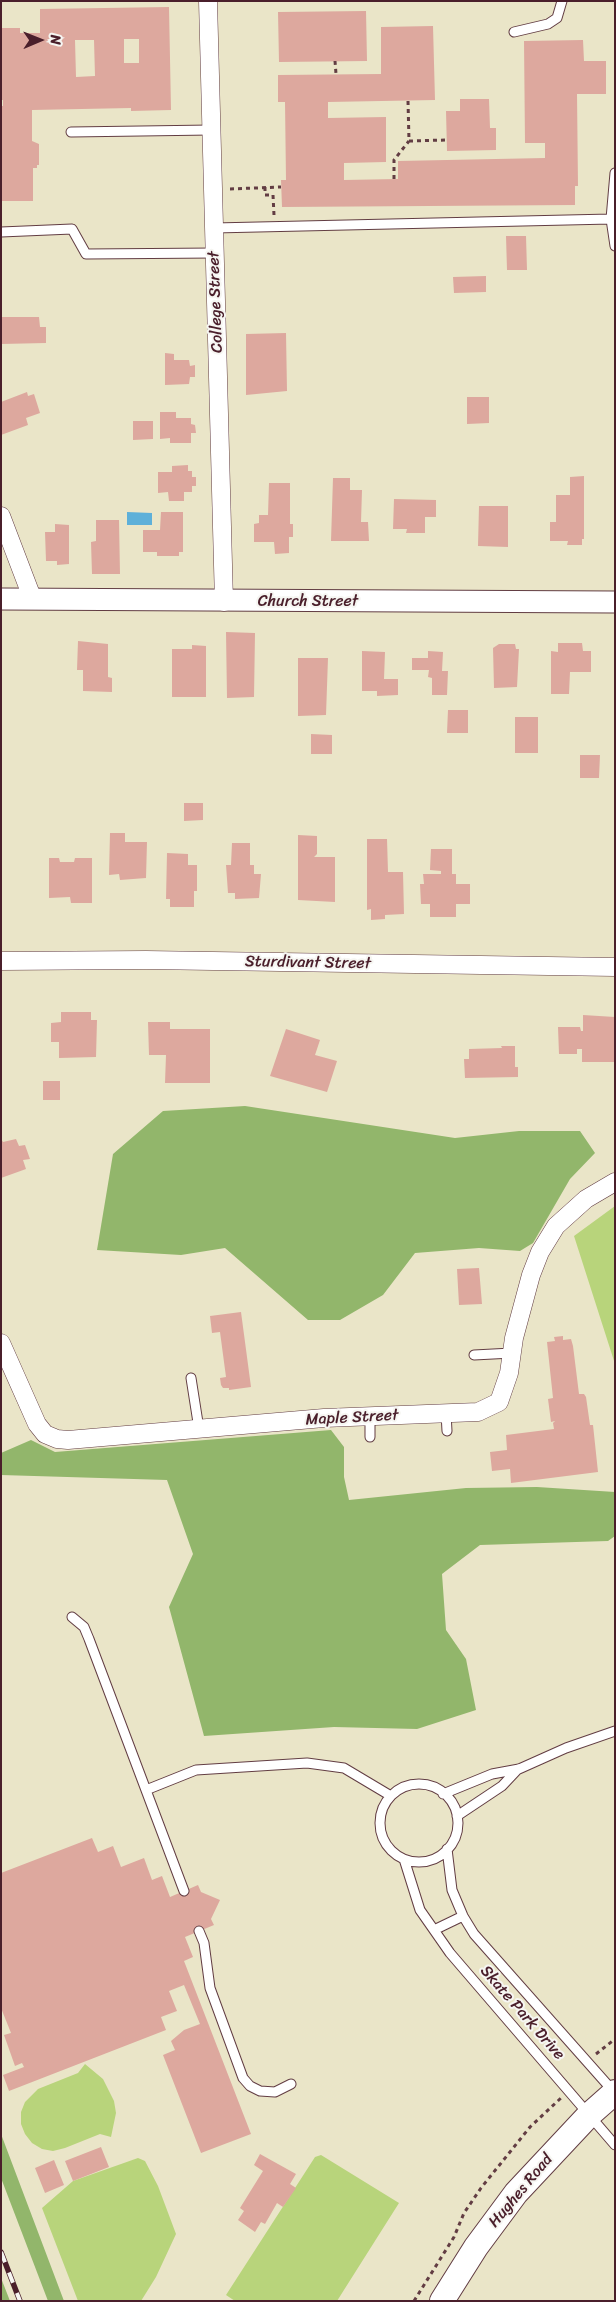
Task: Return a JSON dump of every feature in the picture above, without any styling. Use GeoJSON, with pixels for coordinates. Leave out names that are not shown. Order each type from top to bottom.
{"type":"FeatureCollection","features":[{"type":"Feature","properties":{"kind":"main road","name":"Hughes Road"},"geometry":{"type":"LineString","coordinates":[[442,2301],[476,2247],[516,2193],[589,2115],[615,2092]]}},
{"type":"Feature","properties":{"kind":"street","name":"College Street"},"geometry":{"type":"LineString","coordinates":[[208,1],[224,602]]}},
{"type":"Feature","properties":{"kind":"street"},"geometry":{"type":"LineString","coordinates":[[1,516],[33,600]]}},
{"type":"Feature","properties":{"kind":"street","name":"Church Street"},"geometry":{"type":"LineString","coordinates":[[1,599],[224,602],[615,602]]}},
{"type":"Feature","properties":{"kind":"street","name":"Sturdivant Street"},"geometry":{"type":"LineString","coordinates":[[1,961],[146,960],[615,967]]}},
{"type":"Feature","properties":{"kind":"street","name":"Maple Street"},"geometry":{"type":"LineString","coordinates":[[1,1343],[28,1407],[45,1434],[57,1439],[68,1440],[199,1428],[370,1416],[478,1412],[498,1402],[509,1372],[531,1275],[550,1234],[556,1226],[586,1199],[615,1182]]}},
{"type":"Feature","properties":{"kind":"lane"},"geometry":{"type":"LineString","coordinates":[[514,32],[548,24],[557,18],[562,1]]}},
{"type":"Feature","properties":{"kind":"lane"},"geometry":{"type":"LineString","coordinates":[[71,132],[211,130]]}},
{"type":"Feature","properties":{"kind":"lane"},"geometry":{"type":"LineString","coordinates":[[615,173],[611,219],[615,246]]}},
{"type":"Feature","properties":{"kind":"lane"},"geometry":{"type":"LineString","coordinates":[[214,228],[611,219]]}},
{"type":"Feature","properties":{"kind":"lane"},"geometry":{"type":"LineString","coordinates":[[1,232],[72,229],[86,254],[215,253]]}},
{"type":"Feature","properties":{"kind":"lane"},"geometry":{"type":"LineString","coordinates":[[474,1355],[512,1353]]}},
{"type":"Feature","properties":{"kind":"lane"},"geometry":{"type":"LineString","coordinates":[[191,1378],[199,1428]]}},
{"type":"Feature","properties":{"kind":"lane"},"geometry":{"type":"LineString","coordinates":[[446,1413],[447,1431]]}},
{"type":"Feature","properties":{"kind":"lane"},"geometry":{"type":"LineString","coordinates":[[370,1416],[370,1437]]}},
{"type":"Feature","properties":{"kind":"lane"},"geometry":{"type":"LineString","coordinates":[[72,1618],[84,1627],[89,1639],[184,1891]]}},
{"type":"Feature","properties":{"kind":"lane"},"geometry":{"type":"LineString","coordinates":[[443,1794],[492,1774],[519,1769],[566,1748],[615,1731]]}},
{"type":"Feature","properties":{"kind":"lane"},"geometry":{"type":"LineString","coordinates":[[146,1790],[196,1770],[307,1763],[344,1768],[391,1796]]}},
{"type":"Feature","properties":{"kind":"lane"},"geometry":{"type":"LineString","coordinates":[[457,1816],[502,1786],[519,1769]]}},
{"type":"Feature","properties":{"kind":"lane"},"geometry":{"type":"LineString","coordinates":[[411,1785],[426,1785],[443,1794],[451,1802],[457,1816],[457,1831],[447,1849],[440,1856],[426,1862],[411,1862],[397,1856],[386,1845],[380,1831],[380,1816],[391,1796],[411,1785]]}},
{"type":"Feature","properties":{"kind":"lane","name":"Skate Park Drive"},"geometry":{"type":"LineString","coordinates":[[447,1849],[452,1890],[463,1916],[474,1934],[615,2092]]}},
{"type":"Feature","properties":{"kind":"lane","name":"Skate Park Drive"},"geometry":{"type":"LineString","coordinates":[[404,1859],[420,1910],[450,1953],[615,2145]]}},
{"type":"Feature","properties":{"kind":"lane"},"geometry":{"type":"LineString","coordinates":[[434,1930],[463,1916]]}},
{"type":"Feature","properties":{"kind":"lane"},"geometry":{"type":"LineString","coordinates":[[199,1931],[204,1943],[210,1988],[243,2078],[250,2086],[260,2092],[275,2092],[290,2084]]}},
{"type":"Feature","properties":{"kind":"path"},"geometry":{"type":"LineString","coordinates":[[335,61],[336,74]]}},
{"type":"Feature","properties":{"kind":"path"},"geometry":{"type":"LineString","coordinates":[[394,179],[394,160],[409,141],[408,101]]}},
{"type":"Feature","properties":{"kind":"path"},"geometry":{"type":"LineString","coordinates":[[409,141],[447,140]]}},
{"type":"Feature","properties":{"kind":"path"},"geometry":{"type":"LineString","coordinates":[[225,189],[281,187]]}},
{"type":"Feature","properties":{"kind":"path"},"geometry":{"type":"LineString","coordinates":[[594,2056],[615,2039]]}},
{"type":"Feature","properties":{"kind":"path"},"geometry":{"type":"LineString","coordinates":[[414,2301],[454,2237],[464,2213],[481,2188],[530,2127],[554,2104]]}},
{"type":"Feature","properties":{"kind":"green space"},"geometry":{"type":"Polygon","coordinates":[[[245,1106],[455,1138],[519,1131],[580,1131],[595,1153],[570,1179],[533,1243],[520,1251],[479,1248],[415,1253],[383,1295],[340,1320],[308,1320],[225,1248],[181,1255],[97,1250],[113,1154],[163,1111],[245,1106]]]}},
{"type":"Feature","properties":{"kind":"green space"},"geometry":{"type":"Polygon","coordinates":[[[615,1206],[615,1364],[574,1236],[615,1206]]]}},
{"type":"Feature","properties":{"kind":"green space"},"geometry":{"type":"Polygon","coordinates":[[[331,1430],[344,1447],[344,1477],[349,1500],[466,1488],[537,1487],[615,1492],[615,1536],[608,1541],[480,1545],[442,1574],[446,1630],[466,1659],[476,1710],[417,1729],[334,1727],[204,1736],[169,1607],[193,1554],[167,1480],[1,1475],[1,1453],[31,1440],[55,1452],[331,1430]]]}},
{"type":"Feature","properties":{"kind":"green space"},"geometry":{"type":"Polygon","coordinates":[[[85,2064],[103,2079],[114,2101],[116,2113],[111,2137],[100,2134],[65,2148],[53,2151],[42,2149],[32,2143],[25,2134],[21,2124],[21,2112],[25,2102],[38,2089],[78,2073],[85,2064]]]}},
{"type":"Feature","properties":{"kind":"green space"},"geometry":{"type":"Polygon","coordinates":[[[1,2134],[64,2301],[48,2301],[1,2178],[1,2134]]]}},
{"type":"Feature","properties":{"kind":"green space"},"geometry":{"type":"Polygon","coordinates":[[[321,2155],[399,2203],[337,2301],[235,2301],[226,2295],[315,2157],[321,2155]]]}},
{"type":"Feature","properties":{"kind":"green space"},"geometry":{"type":"Polygon","coordinates":[[[138,2158],[145,2161],[158,2186],[176,2234],[156,2277],[141,2301],[78,2301],[42,2208],[73,2181],[138,2158]]]}},
{"type":"Feature","properties":{"kind":"green space"},"geometry":{"type":"Polygon","coordinates":[[[1,2278],[10,2301],[1,2301],[1,2278]]]}},
{"type":"Feature","properties":{"kind":"water"},"geometry":{"type":"Polygon","coordinates":[[[127,512],[152,513],[152,525],[127,525],[127,512]]]}},
{"type":"Feature","properties":{"kind":"building"},"geometry":{"type":"Polygon","coordinates":[[[169,7],[171,110],[131,111],[131,108],[32,110],[32,141],[39,144],[39,165],[37,165],[37,168],[33,168],[33,201],[1,201],[1,106],[3,106],[3,100],[1,100],[1,28],[20,28],[20,33],[40,33],[40,9],[169,7]],[[124,39],[124,63],[139,63],[139,39],[124,39]],[[75,40],[76,77],[95,76],[94,40],[75,40]]]}},
{"type":"Feature","properties":{"kind":"building"},"geometry":{"type":"Polygon","coordinates":[[[366,11],[367,61],[279,62],[278,12],[366,11]]]}},
{"type":"Feature","properties":{"kind":"building"},"geometry":{"type":"Polygon","coordinates":[[[433,26],[435,100],[328,102],[328,118],[386,117],[386,162],[344,163],[344,180],[398,179],[398,161],[545,158],[545,143],[525,143],[524,41],[583,40],[584,61],[606,61],[606,94],[577,94],[578,186],[575,186],[575,205],[282,207],[281,180],[286,180],[285,102],[278,102],[278,75],[381,74],[381,27],[433,26]]]}},
{"type":"Feature","properties":{"kind":"building"},"geometry":{"type":"Polygon","coordinates":[[[460,99],[489,99],[490,128],[496,128],[496,150],[447,151],[446,111],[460,111],[460,99]]]}},
{"type":"Feature","properties":{"kind":"building"},"geometry":{"type":"Polygon","coordinates":[[[506,236],[526,236],[527,270],[507,270],[506,236]]]}},
{"type":"Feature","properties":{"kind":"building"},"geometry":{"type":"Polygon","coordinates":[[[486,276],[486,292],[454,293],[453,277],[486,276]]]}},
{"type":"Feature","properties":{"kind":"building"},"geometry":{"type":"Polygon","coordinates":[[[1,317],[39,317],[40,327],[46,327],[46,343],[1,344],[1,317]]]}},
{"type":"Feature","properties":{"kind":"building"},"geometry":{"type":"Polygon","coordinates":[[[286,333],[287,391],[246,395],[246,334],[286,333]]]}},
{"type":"Feature","properties":{"kind":"building"},"geometry":{"type":"Polygon","coordinates":[[[165,353],[174,354],[174,360],[189,360],[190,366],[195,365],[195,377],[190,377],[189,384],[165,385],[165,353]]]}},
{"type":"Feature","properties":{"kind":"building"},"geometry":{"type":"Polygon","coordinates":[[[27,392],[28,396],[34,394],[40,413],[26,418],[28,425],[1,435],[1,402],[27,392]]]}},
{"type":"Feature","properties":{"kind":"building"},"geometry":{"type":"Polygon","coordinates":[[[467,397],[489,397],[489,423],[467,424],[467,397]]]}},
{"type":"Feature","properties":{"kind":"building"},"geometry":{"type":"Polygon","coordinates":[[[160,412],[176,412],[176,418],[191,418],[191,424],[195,425],[196,433],[191,433],[191,443],[170,443],[170,438],[160,439],[160,412]]]}},
{"type":"Feature","properties":{"kind":"building"},"geometry":{"type":"Polygon","coordinates":[[[133,421],[153,421],[153,439],[133,440],[133,421]]]}},
{"type":"Feature","properties":{"kind":"building"},"geometry":{"type":"Polygon","coordinates":[[[188,465],[188,471],[192,471],[192,477],[196,477],[196,486],[192,486],[192,492],[184,492],[184,501],[169,501],[168,492],[158,493],[158,472],[172,472],[172,466],[188,465]]]}},
{"type":"Feature","properties":{"kind":"building"},"geometry":{"type":"Polygon","coordinates":[[[584,476],[584,539],[582,539],[582,545],[567,545],[568,541],[550,541],[550,522],[556,522],[556,495],[570,495],[570,477],[584,476]]]}},
{"type":"Feature","properties":{"kind":"building"},"geometry":{"type":"Polygon","coordinates":[[[333,478],[350,478],[350,490],[362,490],[361,522],[368,522],[369,541],[331,541],[333,478]]]}},
{"type":"Feature","properties":{"kind":"building"},"geometry":{"type":"Polygon","coordinates":[[[269,483],[290,483],[290,524],[293,524],[293,537],[289,537],[289,553],[275,554],[274,542],[254,542],[254,524],[259,523],[259,515],[268,515],[269,483]]]}},
{"type":"Feature","properties":{"kind":"building"},"geometry":{"type":"Polygon","coordinates":[[[394,499],[436,500],[436,517],[425,517],[425,533],[406,533],[407,529],[393,529],[394,499]]]}},
{"type":"Feature","properties":{"kind":"building"},"geometry":{"type":"Polygon","coordinates":[[[479,506],[508,506],[508,547],[478,546],[479,506]]]}},
{"type":"Feature","properties":{"kind":"building"},"geometry":{"type":"Polygon","coordinates":[[[161,512],[183,512],[183,552],[179,552],[179,556],[157,556],[157,552],[143,552],[143,530],[160,530],[161,512]]]}},
{"type":"Feature","properties":{"kind":"building"},"geometry":{"type":"Polygon","coordinates":[[[96,520],[119,520],[120,574],[92,574],[91,542],[96,541],[96,520]]]}},
{"type":"Feature","properties":{"kind":"building"},"geometry":{"type":"Polygon","coordinates":[[[55,524],[69,525],[69,564],[57,565],[57,561],[46,561],[45,532],[55,532],[55,524]]]}},
{"type":"Feature","properties":{"kind":"building"},"geometry":{"type":"Polygon","coordinates":[[[226,632],[255,633],[254,697],[227,698],[226,632]]]}},
{"type":"Feature","properties":{"kind":"building"},"geometry":{"type":"Polygon","coordinates":[[[78,641],[108,644],[108,677],[112,678],[112,692],[83,691],[83,670],[77,670],[78,641]]]}},
{"type":"Feature","properties":{"kind":"building"},"geometry":{"type":"Polygon","coordinates":[[[558,643],[582,643],[583,651],[591,651],[591,672],[570,672],[569,694],[551,694],[551,651],[558,652],[558,643]]]}},
{"type":"Feature","properties":{"kind":"building"},"geometry":{"type":"Polygon","coordinates":[[[499,644],[515,644],[516,649],[519,649],[517,687],[494,688],[493,648],[499,644]]]}},
{"type":"Feature","properties":{"kind":"building"},"geometry":{"type":"Polygon","coordinates":[[[192,645],[206,646],[206,697],[172,697],[172,649],[192,649],[192,645]]]}},
{"type":"Feature","properties":{"kind":"building"},"geometry":{"type":"Polygon","coordinates":[[[362,651],[385,652],[384,679],[398,679],[398,695],[377,696],[377,691],[362,691],[362,651]]]}},
{"type":"Feature","properties":{"kind":"building"},"geometry":{"type":"Polygon","coordinates":[[[428,651],[443,652],[442,671],[448,671],[447,695],[432,695],[432,678],[428,677],[429,670],[412,670],[412,658],[428,658],[428,651]]]}},
{"type":"Feature","properties":{"kind":"building"},"geometry":{"type":"Polygon","coordinates":[[[298,658],[328,658],[326,715],[298,716],[298,658]]]}},
{"type":"Feature","properties":{"kind":"building"},"geometry":{"type":"Polygon","coordinates":[[[448,710],[468,710],[468,733],[447,733],[448,710]]]}},
{"type":"Feature","properties":{"kind":"building"},"geometry":{"type":"Polygon","coordinates":[[[515,717],[538,717],[538,753],[515,753],[515,717]]]}},
{"type":"Feature","properties":{"kind":"building"},"geometry":{"type":"Polygon","coordinates":[[[311,734],[332,735],[332,754],[311,754],[311,734]]]}},
{"type":"Feature","properties":{"kind":"building"},"geometry":{"type":"Polygon","coordinates":[[[580,755],[600,755],[599,778],[580,778],[580,755]]]}},
{"type":"Feature","properties":{"kind":"building"},"geometry":{"type":"Polygon","coordinates":[[[184,803],[203,803],[203,820],[184,821],[184,803]]]}},
{"type":"Feature","properties":{"kind":"building"},"geometry":{"type":"Polygon","coordinates":[[[110,833],[125,833],[125,842],[147,842],[146,878],[120,880],[119,874],[109,875],[110,833]]]}},
{"type":"Feature","properties":{"kind":"building"},"geometry":{"type":"Polygon","coordinates":[[[298,835],[317,836],[317,854],[314,857],[335,857],[335,902],[298,900],[298,835]]]}},
{"type":"Feature","properties":{"kind":"building"},"geometry":{"type":"Polygon","coordinates":[[[367,839],[387,839],[388,872],[403,872],[404,914],[385,915],[385,919],[371,920],[371,909],[367,910],[367,839]]]}},
{"type":"Feature","properties":{"kind":"building"},"geometry":{"type":"Polygon","coordinates":[[[232,843],[250,843],[250,865],[254,865],[254,874],[261,874],[259,898],[235,899],[235,893],[228,893],[226,865],[231,865],[232,843]]]}},
{"type":"Feature","properties":{"kind":"building"},"geometry":{"type":"Polygon","coordinates":[[[431,849],[452,849],[452,874],[456,874],[456,884],[470,884],[470,904],[456,904],[456,917],[430,917],[430,904],[421,904],[420,884],[424,884],[423,874],[441,874],[441,871],[430,870],[431,849]]]}},
{"type":"Feature","properties":{"kind":"building"},"geometry":{"type":"Polygon","coordinates":[[[167,853],[188,854],[188,865],[197,865],[197,891],[194,891],[194,907],[170,907],[170,899],[166,899],[167,853]]]}},
{"type":"Feature","properties":{"kind":"building"},"geometry":{"type":"Polygon","coordinates":[[[49,858],[59,858],[60,862],[74,862],[75,858],[92,858],[92,903],[71,903],[70,897],[49,898],[49,858]]]}},
{"type":"Feature","properties":{"kind":"building"},"geometry":{"type":"Polygon","coordinates":[[[61,1012],[91,1012],[91,1020],[97,1020],[96,1057],[59,1058],[59,1042],[51,1042],[51,1023],[61,1022],[61,1012]]]}},
{"type":"Feature","properties":{"kind":"building"},"geometry":{"type":"Polygon","coordinates":[[[583,1015],[615,1017],[615,1062],[582,1062],[582,1049],[577,1049],[577,1054],[559,1054],[558,1027],[580,1027],[581,1031],[583,1031],[583,1015]]]}},
{"type":"Feature","properties":{"kind":"building"},"geometry":{"type":"Polygon","coordinates":[[[148,1022],[170,1022],[170,1029],[210,1029],[210,1083],[165,1083],[166,1055],[149,1055],[148,1022]]]}},
{"type":"Feature","properties":{"kind":"building"},"geometry":{"type":"Polygon","coordinates":[[[286,1029],[320,1040],[315,1055],[337,1061],[327,1092],[270,1076],[286,1029]]]}},
{"type":"Feature","properties":{"kind":"building"},"geometry":{"type":"Polygon","coordinates":[[[501,1046],[515,1046],[515,1067],[518,1067],[518,1077],[465,1078],[464,1059],[469,1059],[469,1049],[502,1048],[501,1046]]]}},
{"type":"Feature","properties":{"kind":"building"},"geometry":{"type":"Polygon","coordinates":[[[43,1081],[60,1081],[60,1100],[43,1100],[43,1081]]]}},
{"type":"Feature","properties":{"kind":"building"},"geometry":{"type":"Polygon","coordinates":[[[1,1139],[3,1142],[16,1139],[19,1146],[25,1145],[30,1159],[23,1160],[26,1169],[1,1178],[1,1139]]]}},
{"type":"Feature","properties":{"kind":"building"},"geometry":{"type":"Polygon","coordinates":[[[479,1268],[482,1304],[459,1305],[457,1269],[479,1268]]]}},
{"type":"Feature","properties":{"kind":"building"},"geometry":{"type":"Polygon","coordinates":[[[241,1312],[251,1387],[229,1390],[229,1388],[223,1388],[221,1385],[220,1378],[226,1377],[220,1332],[212,1333],[210,1316],[241,1312]]]}},
{"type":"Feature","properties":{"kind":"building"},"geometry":{"type":"Polygon","coordinates":[[[563,1336],[563,1340],[571,1339],[573,1346],[579,1394],[584,1394],[586,1397],[590,1425],[593,1425],[598,1472],[511,1483],[510,1469],[492,1471],[490,1452],[507,1450],[506,1435],[554,1429],[553,1423],[555,1421],[551,1422],[548,1399],[553,1398],[547,1342],[555,1341],[554,1337],[563,1336]]]}},
{"type":"Feature","properties":{"kind":"building"},"geometry":{"type":"Polygon","coordinates":[[[92,1838],[98,1852],[113,1846],[121,1867],[144,1858],[152,1880],[162,1876],[170,1897],[198,1885],[201,1892],[220,1900],[211,1919],[214,1925],[185,1937],[193,1957],[184,1961],[251,2134],[201,2153],[163,2055],[175,2050],[171,2041],[184,2030],[200,2024],[184,1985],[169,1991],[177,2011],[161,2017],[166,2030],[9,2091],[3,2075],[24,2067],[22,2063],[15,2066],[4,2035],[11,2033],[1,2008],[1,1873],[92,1838]]]}},
{"type":"Feature","properties":{"kind":"building"},"geometry":{"type":"Polygon","coordinates":[[[101,2147],[109,2167],[73,2181],[65,2161],[101,2147]]]}},
{"type":"Feature","properties":{"kind":"building"},"geometry":{"type":"Polygon","coordinates":[[[260,2154],[296,2174],[290,2184],[296,2188],[283,2207],[277,2203],[265,2224],[261,2222],[255,2232],[238,2220],[244,2211],[240,2208],[263,2171],[254,2165],[260,2154]]]}},
{"type":"Feature","properties":{"kind":"building"},"geometry":{"type":"Polygon","coordinates":[[[54,2160],[64,2185],[45,2193],[35,2168],[54,2160]]]}},
{"type":"Feature","properties":{"kind":"railway"},"geometry":{"type":"LineString","coordinates":[[1,2252],[20,2301]]}}]}
